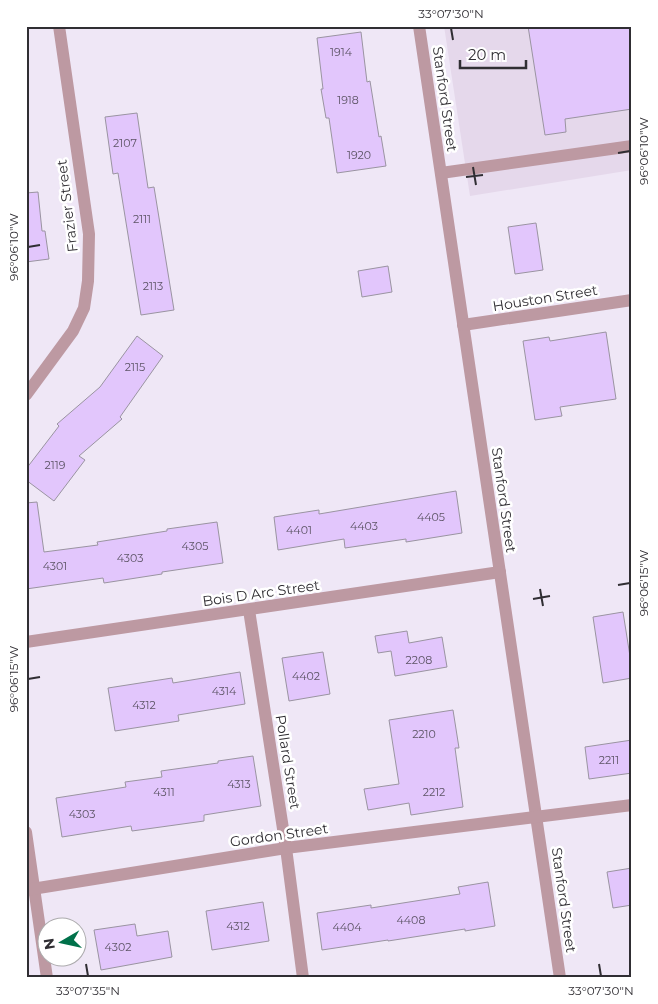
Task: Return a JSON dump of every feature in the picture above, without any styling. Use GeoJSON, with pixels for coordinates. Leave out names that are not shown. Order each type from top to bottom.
{"type":"FeatureCollection","features":[{"type":"Feature","properties":{"kind":"street","name":"Frazier Street"},"geometry":{"type":"LineString","coordinates":[[26,395],[73,331],[84,308],[88,281],[88,234],[59,26]]}},
{"type":"Feature","properties":{"kind":"street","name":"Stanford Street"},"geometry":{"type":"LineString","coordinates":[[419,26],[560,978]]}},
{"type":"Feature","properties":{"kind":"street"},"geometry":{"type":"LineString","coordinates":[[441,173],[632,146]]}},
{"type":"Feature","properties":{"kind":"street","name":"Houston Street"},"geometry":{"type":"LineString","coordinates":[[464,325],[632,300]]}},
{"type":"Feature","properties":{"kind":"street","name":"Bois D Arc Street"},"geometry":{"type":"LineString","coordinates":[[26,642],[500,572]]}},
{"type":"Feature","properties":{"kind":"street","name":"Pollard Street"},"geometry":{"type":"LineString","coordinates":[[249,610],[286,848],[303,978]]}},
{"type":"Feature","properties":{"kind":"street","name":"Gordon Street"},"geometry":{"type":"LineString","coordinates":[[30,890],[286,848],[632,805]]}},
{"type":"Feature","properties":{"kind":"street"},"geometry":{"type":"LineString","coordinates":[[26,832],[30,890],[47,978]]}},
{"type":"Feature","properties":{"kind":"shaded area"},"geometry":{"type":"Polygon","coordinates":[[[444,26],[632,26],[632,170],[470,196],[444,26]]]}},
{"type":"Feature","properties":{"kind":"building"},"geometry":{"type":"Polygon","coordinates":[[[528,26],[632,26],[632,109],[565,119],[566,132],[545,135],[528,26]]]}},
{"type":"Feature","properties":{"kind":"building"},"geometry":{"type":"Polygon","coordinates":[[[361,32],[367,82],[370,81],[379,137],[381,136],[386,166],[337,173],[329,118],[326,118],[321,89],[323,89],[317,38],[361,32]]]}},
{"type":"Feature","properties":{"kind":"building"},"geometry":{"type":"Polygon","coordinates":[[[137,113],[148,188],[154,187],[174,310],[141,315],[118,173],[113,174],[105,117],[137,113]]]}},
{"type":"Feature","properties":{"kind":"building"},"geometry":{"type":"Polygon","coordinates":[[[38,192],[42,231],[45,231],[49,259],[26,262],[26,193],[38,192]]]}},
{"type":"Feature","properties":{"kind":"building"},"geometry":{"type":"Polygon","coordinates":[[[536,223],[543,270],[515,274],[508,227],[536,223]]]}},
{"type":"Feature","properties":{"kind":"building"},"geometry":{"type":"Polygon","coordinates":[[[388,266],[392,292],[362,297],[358,271],[388,266]]]}},
{"type":"Feature","properties":{"kind":"building"},"geometry":{"type":"Polygon","coordinates":[[[606,332],[616,399],[560,407],[562,416],[535,420],[523,341],[549,337],[550,341],[606,332]]]}},
{"type":"Feature","properties":{"kind":"building"},"geometry":{"type":"Polygon","coordinates":[[[137,336],[163,356],[120,417],[122,419],[79,456],[85,460],[54,501],[26,480],[26,469],[59,426],[57,424],[100,387],[137,336]]]}},
{"type":"Feature","properties":{"kind":"building"},"geometry":{"type":"Polygon","coordinates":[[[456,491],[462,533],[406,542],[406,539],[345,548],[344,539],[278,550],[274,517],[319,510],[319,514],[456,491]]]}},
{"type":"Feature","properties":{"kind":"building"},"geometry":{"type":"Polygon","coordinates":[[[37,502],[44,552],[98,545],[97,542],[217,522],[223,563],[104,583],[103,578],[26,589],[26,503],[37,502]]]}},
{"type":"Feature","properties":{"kind":"building"},"geometry":{"type":"Polygon","coordinates":[[[623,612],[632,678],[603,683],[593,617],[623,612]]]}},
{"type":"Feature","properties":{"kind":"building"},"geometry":{"type":"Polygon","coordinates":[[[407,631],[409,643],[442,637],[447,667],[395,676],[391,651],[378,653],[375,636],[407,631]]]}},
{"type":"Feature","properties":{"kind":"building"},"geometry":{"type":"Polygon","coordinates":[[[323,652],[330,694],[289,701],[282,658],[323,652]]]}},
{"type":"Feature","properties":{"kind":"building"},"geometry":{"type":"Polygon","coordinates":[[[240,672],[245,704],[178,715],[179,721],[115,731],[108,688],[172,678],[173,683],[240,672]]]}},
{"type":"Feature","properties":{"kind":"building"},"geometry":{"type":"Polygon","coordinates":[[[453,710],[459,748],[455,748],[463,807],[411,815],[409,803],[368,810],[364,789],[399,784],[389,720],[453,710]]]}},
{"type":"Feature","properties":{"kind":"building"},"geometry":{"type":"Polygon","coordinates":[[[632,740],[632,773],[589,779],[585,747],[632,740]]]}},
{"type":"Feature","properties":{"kind":"building"},"geometry":{"type":"Polygon","coordinates":[[[253,756],[261,806],[204,815],[204,821],[132,831],[131,826],[62,837],[56,798],[126,787],[125,782],[162,777],[161,771],[253,756]]]}},
{"type":"Feature","properties":{"kind":"building"},"geometry":{"type":"Polygon","coordinates":[[[632,868],[632,905],[613,908],[607,872],[632,868]]]}},
{"type":"Feature","properties":{"kind":"building"},"geometry":{"type":"Polygon","coordinates":[[[488,882],[495,926],[322,950],[317,913],[371,905],[371,908],[460,894],[458,887],[488,882]]]}},
{"type":"Feature","properties":{"kind":"building"},"geometry":{"type":"Polygon","coordinates":[[[263,902],[269,941],[212,950],[206,911],[263,902]]]}},
{"type":"Feature","properties":{"kind":"building"},"geometry":{"type":"Polygon","coordinates":[[[135,924],[137,936],[168,931],[172,957],[101,970],[94,930],[135,924]]]}}]}
